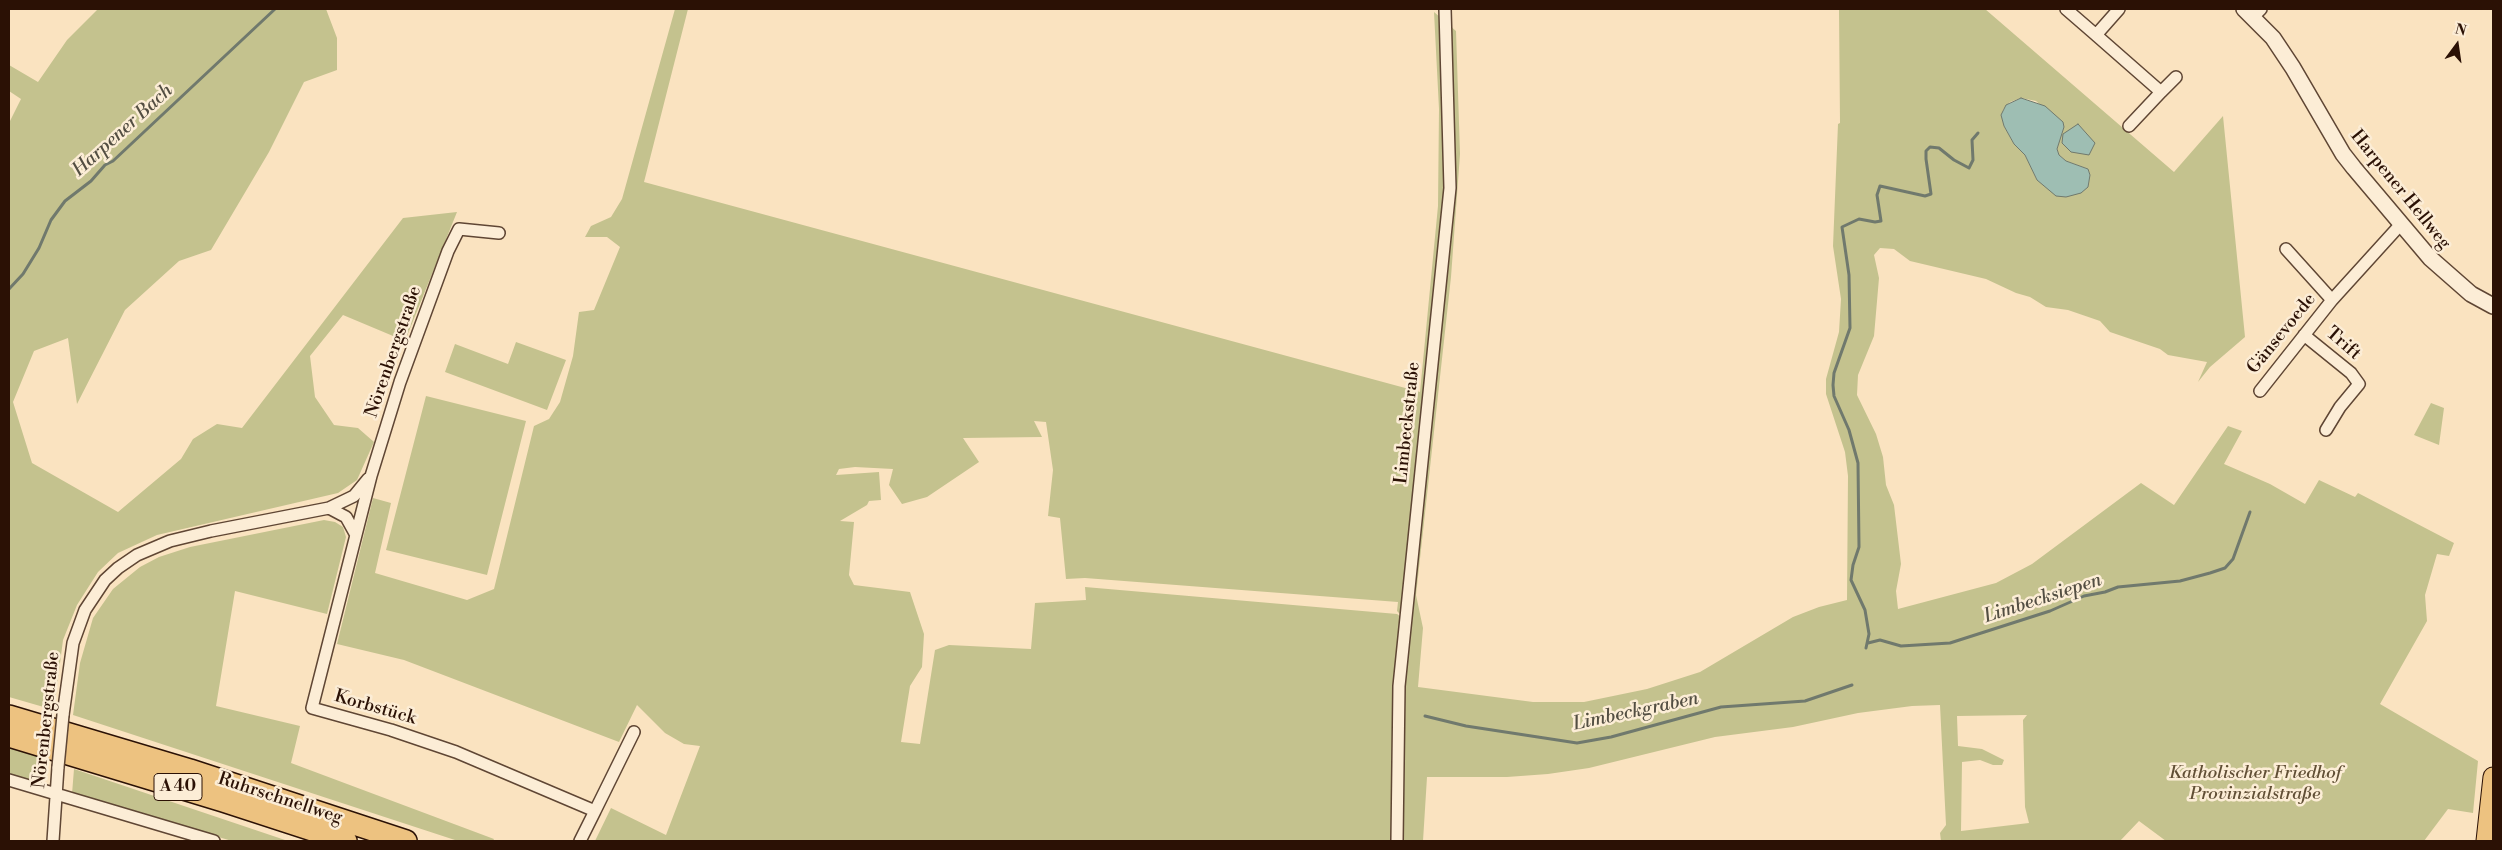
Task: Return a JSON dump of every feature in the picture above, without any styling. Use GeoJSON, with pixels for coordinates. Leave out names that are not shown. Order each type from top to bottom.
{"type":"FeatureCollection","features":[{"type":"Feature","properties":{"kind":"highway","name":"Ruhrschnellweg"},"geometry":{"type":"LineString","coordinates":[[9,716],[190,770],[406,841]]}},
{"type":"Feature","properties":{"kind":"highway","name":"Ruhrschnellweg"},"geometry":{"type":"LineString","coordinates":[[9,736],[214,798],[346,841]]}},
{"type":"Feature","properties":{"kind":"main road"},"geometry":{"type":"LineString","coordinates":[[2486,841],[2493,777]]}},
{"type":"Feature","properties":{"kind":"street","name":"Limbeckstraße"},"geometry":{"type":"LineString","coordinates":[[1397,841],[1399,686],[1449,206],[1450,151],[1445,9]]}},
{"type":"Feature","properties":{"kind":"street"},"geometry":{"type":"LineString","coordinates":[[2066,9],[2161,92]]}},
{"type":"Feature","properties":{"kind":"street"},"geometry":{"type":"LineString","coordinates":[[2096,35],[2119,9]]}},
{"type":"Feature","properties":{"kind":"street","name":"Harpener Hellweg"},"geometry":{"type":"LineString","coordinates":[[2253,11],[2293,68],[2343,154],[2430,258],[2472,294],[2493,306]]}},
{"type":"Feature","properties":{"kind":"street"},"geometry":{"type":"LineString","coordinates":[[2129,126],[2176,77]]}},
{"type":"Feature","properties":{"kind":"street","name":"Gänsevoede"},"geometry":{"type":"LineString","coordinates":[[2260,391],[2332,300],[2401,224]]}},
{"type":"Feature","properties":{"kind":"street","name":"Nörenbergstraße"},"geometry":{"type":"LineString","coordinates":[[53,841],[63,715],[73,643],[85,610],[105,580],[137,555],[170,542],[211,531],[329,508],[354,496],[371,476],[400,382],[448,251],[459,228],[499,233]]}},
{"type":"Feature","properties":{"kind":"street","name":"Gänsevoede"},"geometry":{"type":"LineString","coordinates":[[2286,250],[2332,300]]}},
{"type":"Feature","properties":{"kind":"street","name":"Trift"},"geometry":{"type":"LineString","coordinates":[[2304,335],[2351,373],[2359,384],[2340,407],[2326,430]]}},
{"type":"Feature","properties":{"kind":"street","name":"Korbstück"},"geometry":{"type":"LineString","coordinates":[[371,476],[312,708],[391,730],[456,752],[595,811]]}},
{"type":"Feature","properties":{"kind":"street"},"geometry":{"type":"LineString","coordinates":[[329,508],[346,517],[356,535]]}},
{"type":"Feature","properties":{"kind":"street"},"geometry":{"type":"LineString","coordinates":[[580,841],[634,732]]}},
{"type":"Feature","properties":{"kind":"street"},"geometry":{"type":"LineString","coordinates":[[9,780],[214,841]]}},
{"type":"Feature","properties":{"kind":"green space"},"geometry":{"type":"Polygon","coordinates":[[[98,9],[326,9],[337,38],[337,70],[304,82],[269,152],[211,250],[179,261],[125,310],[77,404],[68,338],[34,351],[13,402],[32,463],[118,512],[181,459],[193,439],[217,424],[242,428],[403,218],[457,212],[405,341],[343,315],[310,356],[315,397],[334,425],[358,428],[374,442],[357,480],[338,493],[157,535],[118,553],[98,572],[77,605],[63,640],[54,710],[9,697],[9,123],[21,99],[9,91],[9,65],[38,82],[67,40],[98,9]]]}},
{"type":"Feature","properties":{"kind":"green space","name":"Katholischer Friedhof Provinzialstraße"},"geometry":{"type":"Polygon","coordinates":[[[675,9],[688,9],[644,182],[1420,392],[1438,206],[1439,109],[1434,12],[1456,31],[1460,154],[1451,277],[1416,595],[1423,628],[1418,687],[1533,702],[1584,702],[1647,689],[1700,672],[1793,617],[1819,607],[1847,600],[1848,476],[1845,452],[1826,394],[1826,379],[1839,332],[1841,299],[1833,246],[1838,124],[1840,123],[1839,9],[1985,9],[2174,172],[2223,116],[2245,337],[2210,367],[2198,382],[2207,362],[2168,355],[2160,349],[2110,332],[2100,321],[2068,310],[2046,307],[2030,297],[2016,293],[1986,279],[1910,261],[1894,249],[1880,248],[1874,255],[1879,278],[1874,336],[1858,375],[1857,395],[1876,434],[1883,457],[1886,485],[1894,505],[1901,564],[1896,591],[1898,609],[1996,583],[2032,564],[2141,483],[2174,505],[2228,426],[2242,431],[2224,464],[2270,484],[2305,504],[2319,480],[2355,497],[2358,493],[2454,543],[2449,556],[2437,554],[2425,595],[2427,621],[2380,704],[2478,761],[2473,813],[2448,809],[2424,841],[2166,841],[2139,821],[2120,841],[1941,841],[1940,833],[1946,825],[1940,705],[1912,706],[1858,713],[1793,727],[1715,737],[1589,768],[1548,774],[1507,777],[1427,777],[1423,841],[595,841],[611,808],[666,835],[700,746],[684,744],[665,733],[637,705],[619,742],[404,660],[337,644],[373,498],[391,503],[375,573],[467,600],[494,589],[534,426],[549,419],[560,402],[573,356],[579,312],[594,310],[620,247],[607,237],[585,237],[591,226],[611,217],[622,199],[675,9]],[[2021,98],[2010,102],[2003,110],[2004,126],[2014,144],[2025,155],[2037,180],[2088,187],[2090,175],[2088,169],[2066,161],[2059,155],[2057,149],[2063,127],[2036,101],[2021,98]],[[1034,421],[1042,437],[963,438],[979,462],[927,497],[902,504],[889,485],[893,469],[855,467],[839,469],[836,475],[879,472],[881,500],[869,501],[867,505],[840,521],[854,522],[849,575],[854,585],[910,592],[924,634],[922,667],[910,686],[901,742],[920,744],[935,650],[949,645],[1031,649],[1035,603],[1086,600],[1085,587],[1397,614],[1409,623],[1397,611],[1398,602],[1085,578],[1066,579],[1060,518],[1048,516],[1053,470],[1046,422],[1034,421]],[[2027,715],[1957,716],[1958,746],[1982,749],[2004,760],[2002,765],[1993,765],[1980,760],[1962,762],[1961,831],[2029,823],[2025,807],[2023,720],[2027,715]]]}},
{"type":"Feature","properties":{"kind":"green space"},"geometry":{"type":"Polygon","coordinates":[[[516,342],[566,360],[547,410],[445,372],[455,344],[508,364],[516,342]]]}},
{"type":"Feature","properties":{"kind":"green space"},"geometry":{"type":"Polygon","coordinates":[[[426,396],[526,421],[487,575],[386,550],[426,396]]]}},
{"type":"Feature","properties":{"kind":"green space"},"geometry":{"type":"Polygon","coordinates":[[[2431,403],[2444,408],[2439,445],[2414,435],[2431,403]]]}},
{"type":"Feature","properties":{"kind":"green space"},"geometry":{"type":"Polygon","coordinates":[[[324,520],[335,522],[343,527],[346,537],[327,614],[235,591],[216,706],[300,726],[291,763],[494,839],[493,841],[458,841],[73,715],[80,663],[93,618],[113,589],[140,567],[159,557],[190,547],[324,520]]]}},
{"type":"Feature","properties":{"kind":"green space"},"geometry":{"type":"Polygon","coordinates":[[[9,747],[49,759],[36,783],[9,776],[9,747]]]}},
{"type":"Feature","properties":{"kind":"green space"},"geometry":{"type":"Polygon","coordinates":[[[74,769],[288,841],[232,841],[72,794],[74,769]]]}},
{"type":"Feature","properties":{"kind":"water"},"geometry":{"type":"Polygon","coordinates":[[[2021,98],[2045,106],[2063,122],[2064,127],[2057,149],[2059,155],[2066,161],[2088,169],[2090,175],[2088,187],[2081,193],[2066,197],[2056,196],[2037,180],[2025,155],[2014,144],[2004,126],[2001,115],[2006,105],[2021,98]]]}},
{"type":"Feature","properties":{"kind":"water"},"geometry":{"type":"Polygon","coordinates":[[[2078,124],[2095,143],[2089,155],[2071,152],[2062,143],[2063,134],[2078,124]]]}},
{"type":"Feature","properties":{"kind":"waterway","name":"Harpener Bach"},"geometry":{"type":"LineString","coordinates":[[9,289],[23,274],[39,248],[51,220],[65,201],[91,181],[105,165],[113,161],[275,9]]}},
{"type":"Feature","properties":{"kind":"waterway","name":"Limbeckgraben"},"geometry":{"type":"LineString","coordinates":[[1866,648],[1869,634],[1865,610],[1851,580],[1853,565],[1859,547],[1858,463],[1849,430],[1834,396],[1833,385],[1834,373],[1850,328],[1849,275],[1842,227],[1859,219],[1875,222],[1881,221],[1877,195],[1880,186],[1925,196],[1931,194],[1926,159],[1926,151],[1930,147],[1939,148],[1954,160],[1969,168],[1973,160],[1972,140],[1978,133]]}},
{"type":"Feature","properties":{"kind":"waterway","name":"Limbecksiepen"},"geometry":{"type":"LineString","coordinates":[[1868,643],[1880,640],[1901,646],[1950,643],[2050,611],[2084,596],[2105,592],[2118,587],[2180,581],[2225,568],[2233,559],[2250,512]]}},
{"type":"Feature","properties":{"kind":"waterway","name":"Limbeckgraben"},"geometry":{"type":"LineString","coordinates":[[1425,716],[1466,726],[1577,743],[1611,737],[1721,707],[1805,701],[1852,685]]}}]}
